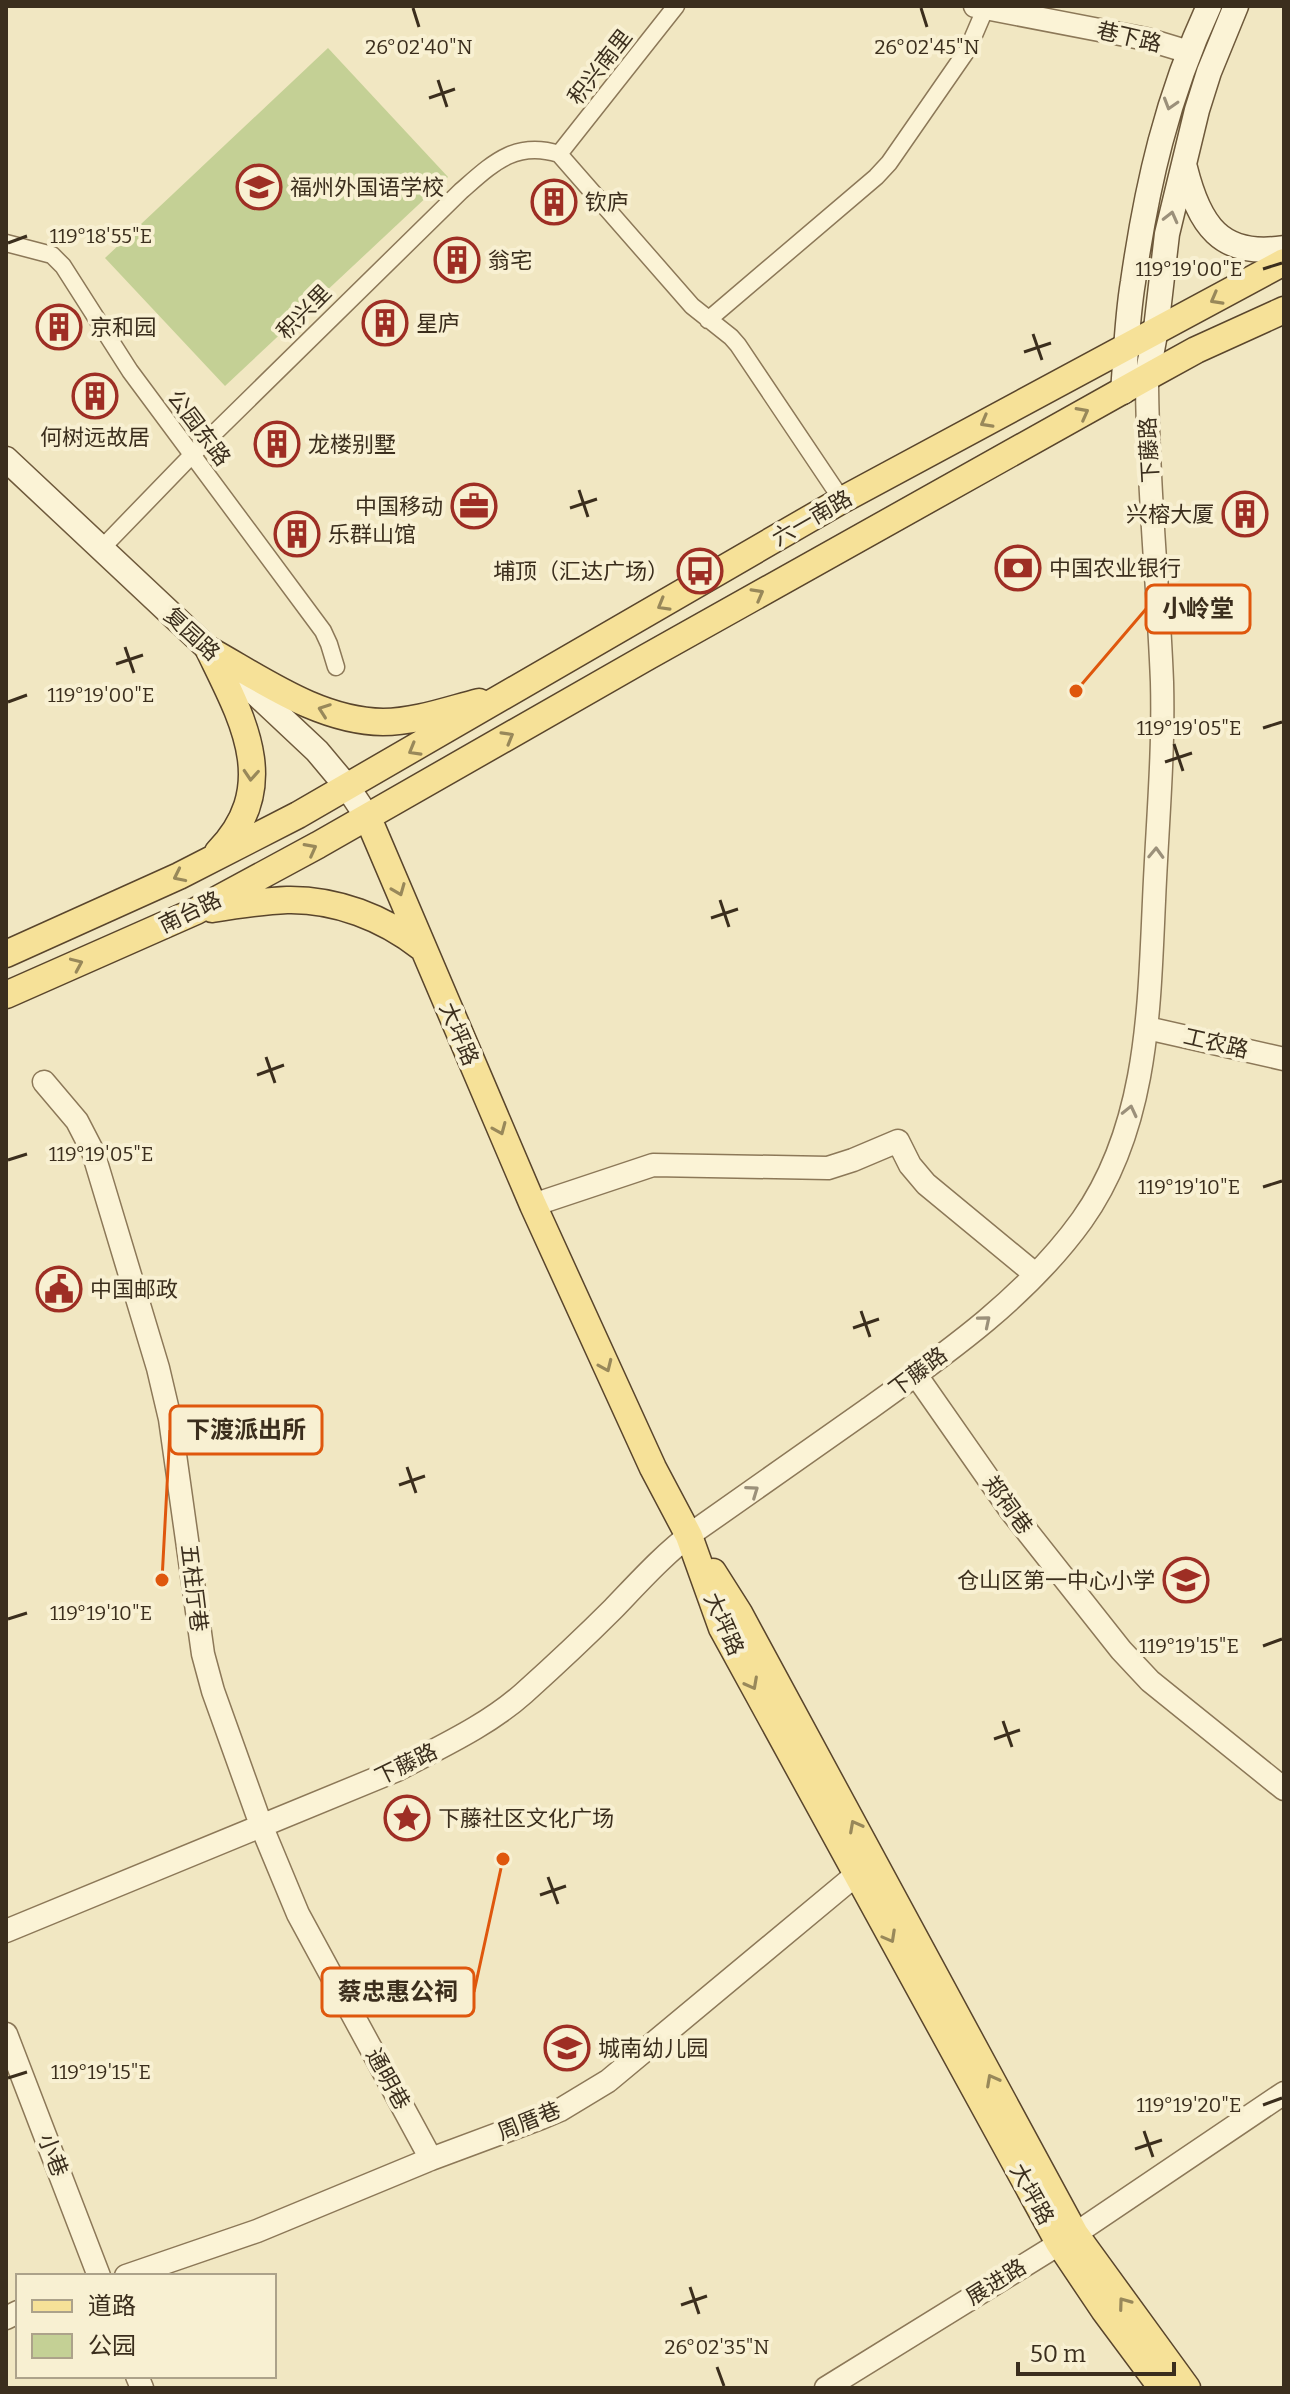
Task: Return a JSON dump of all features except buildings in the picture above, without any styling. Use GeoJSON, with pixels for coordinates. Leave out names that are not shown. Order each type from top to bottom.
{"type":"FeatureCollection","features":[{"type":"Feature","properties":{"kind":"main road"},"geometry":{"type":"LineString","coordinates":[[1123,392],[1132,284],[1158,146],[1171,98],[1209,6]]}},
{"type":"Feature","properties":{"kind":"main road"},"geometry":{"type":"LineString","coordinates":[[1147,377],[1167,234],[1197,110],[1236,6]]}},
{"type":"Feature","properties":{"kind":"main road"},"geometry":{"type":"LineString","coordinates":[[1184,165],[1199,212],[1217,234],[1229,243],[1255,250],[1284,248]]}},
{"type":"Feature","properties":{"kind":"main road","name":"六一南路"},"geometry":{"type":"LineString","coordinates":[[348,788],[842,500],[1284,262]]}},
{"type":"Feature","properties":{"kind":"main road","name":"六一南路"},"geometry":{"type":"LineString","coordinates":[[368,818],[647,657],[1147,377],[1196,350],[1284,310]]}},
{"type":"Feature","properties":{"kind":"main road","name":"复园路"},"geometry":{"type":"LineString","coordinates":[[6,459],[317,751],[368,818]]}},
{"type":"Feature","properties":{"kind":"main road"},"geometry":{"type":"LineString","coordinates":[[209,650],[298,700],[334,714],[363,720],[386,722],[416,718],[509,694]]}},
{"type":"Feature","properties":{"kind":"main road"},"geometry":{"type":"LineString","coordinates":[[209,650],[243,719],[251,755],[252,778],[246,806],[233,836],[209,861]]}},
{"type":"Feature","properties":{"kind":"main road","name":"南台路"},"geometry":{"type":"LineString","coordinates":[[6,954],[179,876],[348,788]]}},
{"type":"Feature","properties":{"kind":"main road","name":"南台路"},"geometry":{"type":"LineString","coordinates":[[6,995],[196,911],[368,818]]}},
{"type":"Feature","properties":{"kind":"main road","name":"大坪路"},"geometry":{"type":"LineString","coordinates":[[368,818],[533,1205],[653,1468],[689,1536],[739,1613],[864,1868],[1067,2238],[1096,2299],[1162,2388]]}},
{"type":"Feature","properties":{"kind":"main road"},"geometry":{"type":"LineString","coordinates":[[196,911],[286,900],[332,906],[386,923],[421,947]]}},
{"type":"Feature","properties":{"kind":"main road"},"geometry":{"type":"LineString","coordinates":[[1067,2238],[1187,2388]]}},
{"type":"Feature","properties":{"kind":"street","name":"积兴南里"},"geometry":{"type":"LineString","coordinates":[[559,154],[676,6]]}},
{"type":"Feature","properties":{"kind":"street"},"geometry":{"type":"LineString","coordinates":[[708,320],[889,163],[968,49],[980,7]]}},
{"type":"Feature","properties":{"kind":"street","name":"巷下路"},"geometry":{"type":"LineString","coordinates":[[980,7],[1146,39],[1189,52]]}},
{"type":"Feature","properties":{"kind":"street","name":"积兴里"},"geometry":{"type":"LineString","coordinates":[[102,548],[390,258],[461,191],[495,163],[524,150],[559,154]]}},
{"type":"Feature","properties":{"kind":"street"},"geometry":{"type":"LineString","coordinates":[[559,154],[692,306],[738,345],[842,500]]}},
{"type":"Feature","properties":{"kind":"street","name":"公园东路"},"geometry":{"type":"LineString","coordinates":[[6,243],[52,255],[63,266],[130,371],[323,631],[336,667]]}},
{"type":"Feature","properties":{"kind":"street","name":"下藤路"},"geometry":{"type":"LineString","coordinates":[[6,1931],[397,1770],[498,1712],[521,1696],[570,1651],[651,1569],[689,1536],[916,1375],[988,1319],[1035,1274],[1080,1223],[1123,1141],[1147,1028],[1162,704],[1147,377]]}},
{"type":"Feature","properties":{"kind":"street","name":"工农路"},"geometry":{"type":"LineString","coordinates":[[1147,1028],[1284,1059]]}},
{"type":"Feature","properties":{"kind":"street","name":"五柱厅巷"},"geometry":{"type":"LineString","coordinates":[[44,1082],[77,1121],[93,1152],[158,1368],[174,1441],[203,1654],[213,1691],[261,1825]]}},
{"type":"Feature","properties":{"kind":"street"},"geometry":{"type":"LineString","coordinates":[[533,1205],[653,1165],[828,1168],[898,1141],[910,1165],[926,1184],[1035,1274]]}},
{"type":"Feature","properties":{"kind":"street","name":"郑祠巷"},"geometry":{"type":"LineString","coordinates":[[916,1375],[1011,1511],[1121,1650],[1150,1681],[1284,1789]]}},
{"type":"Feature","properties":{"kind":"street","name":"通明巷"},"geometry":{"type":"LineString","coordinates":[[261,1825],[310,1937],[431,2159]]}},
{"type":"Feature","properties":{"kind":"street","name":"周厝巷"},"geometry":{"type":"LineString","coordinates":[[132,2274],[257,2231],[431,2159],[541,2118],[600,2086],[864,1868]]}},
{"type":"Feature","properties":{"kind":"street","name":"小巷"},"geometry":{"type":"LineString","coordinates":[[6,2034],[96,2274]]}},
{"type":"Feature","properties":{"kind":"street","name":"展进路"},"geometry":{"type":"LineString","coordinates":[[826,2388],[1067,2238],[1284,2093]]}},
{"type":"Feature","properties":{"kind":"green space"},"geometry":{"type":"Polygon","coordinates":[[[328,48],[448,177],[225,386],[105,258],[328,48]]]}},
{"type":"Feature","properties":{"kind":"place","name":"福州外国语学校"},"geometry":{"type":"Point","coordinates":[259,187]}},
{"type":"Feature","properties":{"kind":"place","name":"钦庐"},"geometry":{"type":"Point","coordinates":[554,202]}},
{"type":"Feature","properties":{"kind":"place","name":"翁宅"},"geometry":{"type":"Point","coordinates":[457,260]}},
{"type":"Feature","properties":{"kind":"place","name":"星庐"},"geometry":{"type":"Point","coordinates":[385,323]}},
{"type":"Feature","properties":{"kind":"place","name":"京和园"},"geometry":{"type":"Point","coordinates":[59,327]}},
{"type":"Feature","properties":{"kind":"place","name":"何树远故居"},"geometry":{"type":"Point","coordinates":[95,396]}},
{"type":"Feature","properties":{"kind":"place","name":"龙楼别墅"},"geometry":{"type":"Point","coordinates":[277,444]}},
{"type":"Feature","properties":{"kind":"place","name":"中国移动"},"geometry":{"type":"Point","coordinates":[474,506]}},
{"type":"Feature","properties":{"kind":"place","name":"兴榕大厦"},"geometry":{"type":"Point","coordinates":[1245,514]}},
{"type":"Feature","properties":{"kind":"place","name":"乐群山馆"},"geometry":{"type":"Point","coordinates":[297,534]}},
{"type":"Feature","properties":{"kind":"place","name":"中国农业银行"},"geometry":{"type":"Point","coordinates":[1018,568]}},
{"type":"Feature","properties":{"kind":"place","name":"埔顶（汇达广场）"},"geometry":{"type":"Point","coordinates":[700,571]}},
{"type":"Feature","properties":{"kind":"place","name":"小岭堂"},"geometry":{"type":"Point","coordinates":[1076,691]}},
{"type":"Feature","properties":{"kind":"place","name":"中国邮政"},"geometry":{"type":"Point","coordinates":[59,1289]}},
{"type":"Feature","properties":{"kind":"place","name":"下渡派出所"},"geometry":{"type":"Point","coordinates":[162,1580]}},
{"type":"Feature","properties":{"kind":"place","name":"仓山区第一中心小学"},"geometry":{"type":"Point","coordinates":[1186,1580]}},
{"type":"Feature","properties":{"kind":"place","name":"下藤社区文化广场"},"geometry":{"type":"Point","coordinates":[407,1818]}},
{"type":"Feature","properties":{"kind":"place","name":"蔡忠惠公祠"},"geometry":{"type":"Point","coordinates":[503,1859]}},
{"type":"Feature","properties":{"kind":"place","name":"城南幼儿园"},"geometry":{"type":"Point","coordinates":[567,2048]}}]}
